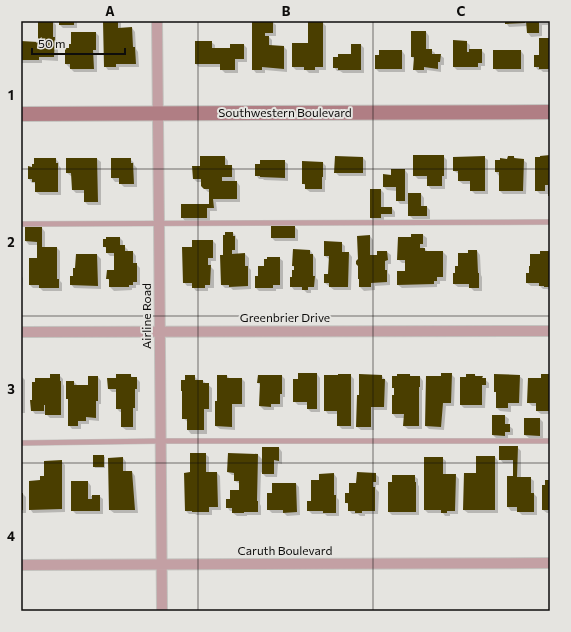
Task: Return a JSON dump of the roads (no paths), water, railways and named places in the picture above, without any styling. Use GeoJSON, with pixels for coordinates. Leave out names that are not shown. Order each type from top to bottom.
{"type":"FeatureCollection","features":[{"type":"Feature","properties":{"kind":"street","name":"Airline Road"},"geometry":{"type":"LineString","coordinates":[[157,21],[160,224],[162,611]]}},
{"type":"Feature","properties":{"kind":"street","name":"Southwestern Boulevard"},"geometry":{"type":"LineString","coordinates":[[21,114],[550,112]]}},
{"type":"Feature","properties":{"kind":"street","name":"Greenbrier Drive"},"geometry":{"type":"LineString","coordinates":[[21,332],[550,331]]}},
{"type":"Feature","properties":{"kind":"street","name":"Caruth Boulevard"},"geometry":{"type":"LineString","coordinates":[[21,565],[550,563]]}},
{"type":"Feature","properties":{"kind":"lane"},"geometry":{"type":"LineString","coordinates":[[21,224],[550,222]]}},
{"type":"Feature","properties":{"kind":"lane"},"geometry":{"type":"LineString","coordinates":[[21,443],[161,441],[550,441]]}}]}
